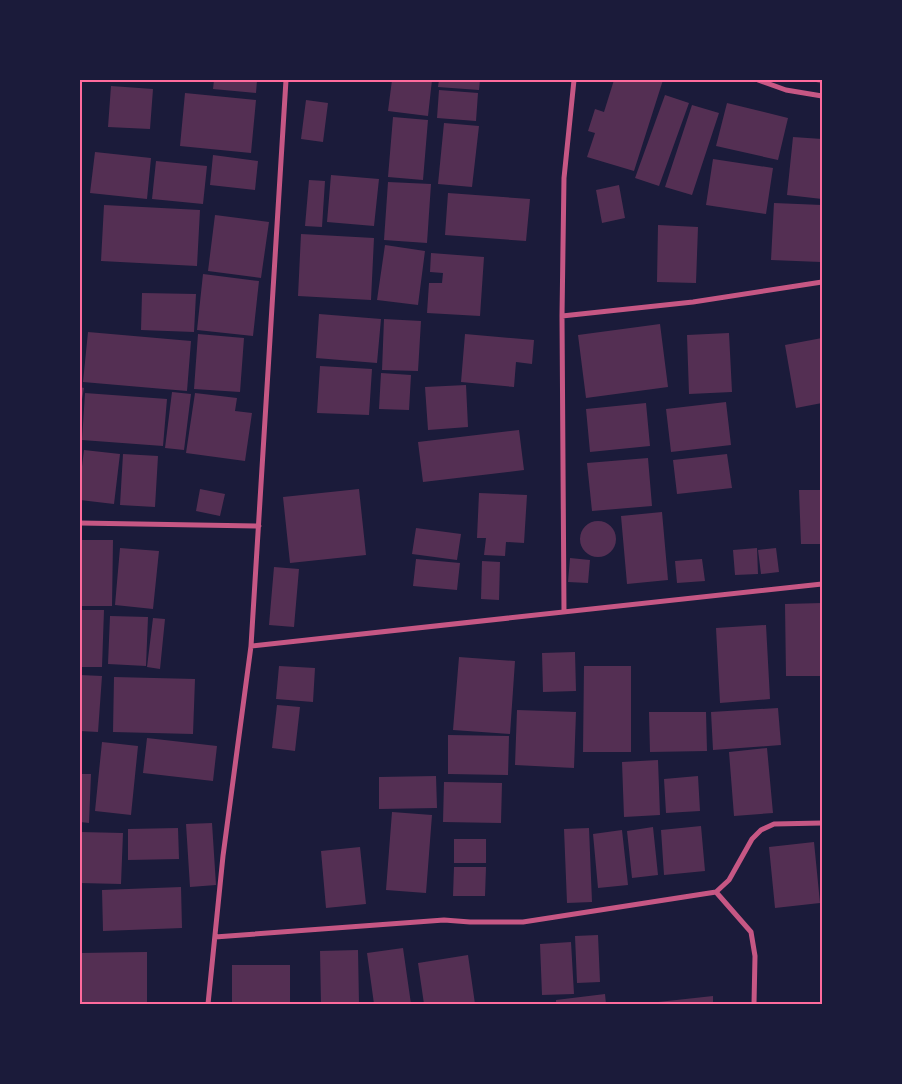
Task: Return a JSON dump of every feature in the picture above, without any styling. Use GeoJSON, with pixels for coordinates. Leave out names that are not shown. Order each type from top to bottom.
{"type":"FeatureCollection","features":[{"type":"Feature","properties":{"kind":"street"},"geometry":{"type":"LineString","coordinates":[[208,1004],[223,856],[251,646],[286,80]]}},
{"type":"Feature","properties":{"kind":"street"},"geometry":{"type":"LineString","coordinates":[[564,612],[562,316],[564,178],[574,80]]}},
{"type":"Feature","properties":{"kind":"street"},"geometry":{"type":"LineString","coordinates":[[758,80],[786,90],[822,96]]}},
{"type":"Feature","properties":{"kind":"street"},"geometry":{"type":"LineString","coordinates":[[562,316],[693,302],[822,282]]}},
{"type":"Feature","properties":{"kind":"street"},"geometry":{"type":"LineString","coordinates":[[80,523],[258,526]]}},
{"type":"Feature","properties":{"kind":"street"},"geometry":{"type":"LineString","coordinates":[[251,646],[822,584]]}},
{"type":"Feature","properties":{"kind":"street"},"geometry":{"type":"LineString","coordinates":[[215,937],[444,920],[522,922],[716,892],[729,880],[752,839],[761,830],[774,824],[822,823]]}},
{"type":"Feature","properties":{"kind":"street"},"geometry":{"type":"LineString","coordinates":[[716,892],[751,932],[755,956],[754,1004]]}},
{"type":"Feature","properties":{"kind":"building"},"geometry":{"type":"Polygon","coordinates":[[[214,80],[257,80],[256,93],[213,89],[214,80]]]}},
{"type":"Feature","properties":{"kind":"building"},"geometry":{"type":"Polygon","coordinates":[[[392,80],[432,80],[428,116],[388,111],[392,80]]]}},
{"type":"Feature","properties":{"kind":"building"},"geometry":{"type":"Polygon","coordinates":[[[439,80],[480,80],[479,90],[438,87],[439,80]]]}},
{"type":"Feature","properties":{"kind":"building"},"geometry":{"type":"Polygon","coordinates":[[[614,80],[663,80],[634,171],[587,157],[595,133],[588,131],[595,109],[604,112],[614,80]]]}},
{"type":"Feature","properties":{"kind":"building"},"geometry":{"type":"Polygon","coordinates":[[[810,80],[822,80],[822,84],[810,80]]]}},
{"type":"Feature","properties":{"kind":"building"},"geometry":{"type":"Polygon","coordinates":[[[111,86],[153,89],[150,129],[108,127],[111,86]]]}},
{"type":"Feature","properties":{"kind":"building"},"geometry":{"type":"Polygon","coordinates":[[[439,90],[478,93],[476,121],[437,118],[439,90]]]}},
{"type":"Feature","properties":{"kind":"building"},"geometry":{"type":"Polygon","coordinates":[[[185,93],[256,100],[251,153],[180,146],[185,93]]]}},
{"type":"Feature","properties":{"kind":"building"},"geometry":{"type":"Polygon","coordinates":[[[665,95],[689,103],[659,186],[635,178],[665,95]]]}},
{"type":"Feature","properties":{"kind":"building"},"geometry":{"type":"Polygon","coordinates":[[[306,100],[328,103],[323,142],[301,139],[306,100]]]}},
{"type":"Feature","properties":{"kind":"building"},"geometry":{"type":"Polygon","coordinates":[[[727,103],[788,118],[778,160],[716,146],[727,103]]]}},
{"type":"Feature","properties":{"kind":"building"},"geometry":{"type":"Polygon","coordinates":[[[692,105],[719,113],[692,195],[665,187],[692,105]]]}},
{"type":"Feature","properties":{"kind":"building"},"geometry":{"type":"Polygon","coordinates":[[[393,117],[428,120],[423,180],[388,177],[393,117]]]}},
{"type":"Feature","properties":{"kind":"building"},"geometry":{"type":"Polygon","coordinates":[[[444,123],[479,126],[472,187],[438,184],[444,123]]]}},
{"type":"Feature","properties":{"kind":"building"},"geometry":{"type":"Polygon","coordinates":[[[793,137],[822,139],[822,199],[787,195],[793,137]]]}},
{"type":"Feature","properties":{"kind":"building"},"geometry":{"type":"Polygon","coordinates":[[[95,152],[151,158],[147,199],[90,193],[95,152]]]}},
{"type":"Feature","properties":{"kind":"building"},"geometry":{"type":"Polygon","coordinates":[[[213,155],[258,161],[255,190],[210,185],[213,155]]]}},
{"type":"Feature","properties":{"kind":"building"},"geometry":{"type":"Polygon","coordinates":[[[713,159],[773,168],[766,214],[706,205],[713,159]]]}},
{"type":"Feature","properties":{"kind":"building"},"geometry":{"type":"Polygon","coordinates":[[[156,161],[207,166],[203,204],[152,199],[156,161]]]}},
{"type":"Feature","properties":{"kind":"building"},"geometry":{"type":"Polygon","coordinates":[[[331,175],[379,179],[374,226],[327,222],[331,175]]]}},
{"type":"Feature","properties":{"kind":"building"},"geometry":{"type":"Polygon","coordinates":[[[309,180],[325,181],[322,227],[305,226],[309,180]]]}},
{"type":"Feature","properties":{"kind":"building"},"geometry":{"type":"Polygon","coordinates":[[[388,182],[431,184],[427,243],[384,240],[388,182]]]}},
{"type":"Feature","properties":{"kind":"building"},"geometry":{"type":"Polygon","coordinates":[[[619,185],[625,218],[602,223],[596,190],[619,185]]]}},
{"type":"Feature","properties":{"kind":"building"},"geometry":{"type":"Polygon","coordinates":[[[448,193],[530,199],[526,241],[445,235],[448,193]]]}},
{"type":"Feature","properties":{"kind":"building"},"geometry":{"type":"Polygon","coordinates":[[[774,203],[822,205],[821,262],[771,260],[774,203]]]}},
{"type":"Feature","properties":{"kind":"building"},"geometry":{"type":"Polygon","coordinates":[[[104,205],[200,210],[197,266],[101,261],[104,205]]]}},
{"type":"Feature","properties":{"kind":"building"},"geometry":{"type":"Polygon","coordinates":[[[215,215],[269,222],[261,278],[208,271],[215,215]]]}},
{"type":"Feature","properties":{"kind":"building"},"geometry":{"type":"Polygon","coordinates":[[[658,225],[698,227],[696,283],[657,282],[658,225]]]}},
{"type":"Feature","properties":{"kind":"building"},"geometry":{"type":"Polygon","coordinates":[[[301,234],[374,238],[371,300],[298,296],[301,234]]]}},
{"type":"Feature","properties":{"kind":"building"},"geometry":{"type":"Polygon","coordinates":[[[385,245],[425,251],[418,305],[377,300],[385,245]]]}},
{"type":"Feature","properties":{"kind":"building"},"geometry":{"type":"Polygon","coordinates":[[[431,253],[484,257],[480,316],[427,313],[429,283],[442,283],[443,273],[430,272],[431,253]]]}},
{"type":"Feature","properties":{"kind":"building"},"geometry":{"type":"Polygon","coordinates":[[[203,274],[259,281],[253,336],[197,330],[203,274]]]}},
{"type":"Feature","properties":{"kind":"building"},"geometry":{"type":"Polygon","coordinates":[[[142,293],[196,294],[194,332],[141,330],[142,293]]]}},
{"type":"Feature","properties":{"kind":"building"},"geometry":{"type":"Polygon","coordinates":[[[319,314],[381,319],[377,363],[316,358],[319,314]]]}},
{"type":"Feature","properties":{"kind":"building"},"geometry":{"type":"Polygon","coordinates":[[[384,319],[421,321],[418,371],[382,370],[384,319]]]}},
{"type":"Feature","properties":{"kind":"building"},"geometry":{"type":"Polygon","coordinates":[[[660,324],[668,387],[586,398],[578,335],[660,324]]]}},
{"type":"Feature","properties":{"kind":"building"},"geometry":{"type":"Polygon","coordinates":[[[88,332],[191,341],[187,391],[83,382],[88,332]]]}},
{"type":"Feature","properties":{"kind":"building"},"geometry":{"type":"Polygon","coordinates":[[[729,333],[732,392],[689,394],[687,335],[729,333]]]}},
{"type":"Feature","properties":{"kind":"building"},"geometry":{"type":"Polygon","coordinates":[[[198,334],[244,338],[240,392],[194,389],[198,334]]]}},
{"type":"Feature","properties":{"kind":"building"},"geometry":{"type":"Polygon","coordinates":[[[465,334],[534,340],[532,364],[516,362],[514,387],[461,382],[465,334]]]}},
{"type":"Feature","properties":{"kind":"building"},"geometry":{"type":"Polygon","coordinates":[[[822,338],[822,403],[796,408],[785,345],[822,338]]]}},
{"type":"Feature","properties":{"kind":"building"},"geometry":{"type":"Polygon","coordinates":[[[320,366],[372,369],[369,415],[317,413],[320,366]]]}},
{"type":"Feature","properties":{"kind":"building"},"geometry":{"type":"Polygon","coordinates":[[[381,373],[411,375],[409,410],[379,409],[381,373]]]}},
{"type":"Feature","properties":{"kind":"building"},"geometry":{"type":"Polygon","coordinates":[[[466,385],[468,427],[428,430],[425,387],[466,385]]]}},
{"type":"Feature","properties":{"kind":"building"},"geometry":{"type":"Polygon","coordinates":[[[80,387],[84,388],[81,405],[80,405],[80,387]]]}},
{"type":"Feature","properties":{"kind":"building"},"geometry":{"type":"Polygon","coordinates":[[[172,392],[191,394],[184,450],[165,448],[172,392]]]}},
{"type":"Feature","properties":{"kind":"building"},"geometry":{"type":"Polygon","coordinates":[[[85,393],[167,399],[163,446],[82,440],[85,393]]]}},
{"type":"Feature","properties":{"kind":"building"},"geometry":{"type":"Polygon","coordinates":[[[195,393],[237,398],[235,411],[252,413],[245,461],[186,453],[195,393]]]}},
{"type":"Feature","properties":{"kind":"building"},"geometry":{"type":"Polygon","coordinates":[[[726,402],[731,445],[671,452],[666,409],[726,402]]]}},
{"type":"Feature","properties":{"kind":"building"},"geometry":{"type":"Polygon","coordinates":[[[646,403],[650,446],[590,452],[586,409],[646,403]]]}},
{"type":"Feature","properties":{"kind":"building"},"geometry":{"type":"Polygon","coordinates":[[[519,430],[524,470],[423,482],[418,442],[519,430]]]}},
{"type":"Feature","properties":{"kind":"building"},"geometry":{"type":"Polygon","coordinates":[[[84,450],[120,454],[114,504],[80,500],[84,450]]]}},
{"type":"Feature","properties":{"kind":"building"},"geometry":{"type":"Polygon","coordinates":[[[123,454],[158,456],[155,507],[120,505],[123,454]]]}},
{"type":"Feature","properties":{"kind":"building"},"geometry":{"type":"Polygon","coordinates":[[[727,454],[732,488],[677,494],[673,460],[727,454]]]}},
{"type":"Feature","properties":{"kind":"building"},"geometry":{"type":"Polygon","coordinates":[[[648,458],[652,506],[592,511],[587,463],[648,458]]]}},
{"type":"Feature","properties":{"kind":"building"},"geometry":{"type":"Polygon","coordinates":[[[200,489],[225,494],[220,516],[196,511],[200,489]]]}},
{"type":"Feature","properties":{"kind":"building"},"geometry":{"type":"Polygon","coordinates":[[[359,489],[366,555],[290,563],[283,497],[359,489]]]}},
{"type":"Feature","properties":{"kind":"building"},"geometry":{"type":"Polygon","coordinates":[[[799,490],[822,490],[822,544],[801,544],[799,490]]]}},
{"type":"Feature","properties":{"kind":"building"},"geometry":{"type":"Polygon","coordinates":[[[479,493],[527,495],[524,543],[506,542],[505,556],[484,555],[486,538],[477,538],[479,493]]]}},
{"type":"Feature","properties":{"kind":"building"},"geometry":{"type":"Polygon","coordinates":[[[662,512],[668,580],[627,584],[621,516],[662,512]]]}},
{"type":"Feature","properties":{"kind":"building"},"geometry":{"type":"Polygon","coordinates":[[[598,521],[611,526],[616,539],[611,552],[598,557],[585,552],[580,539],[585,526],[598,521]]]}},
{"type":"Feature","properties":{"kind":"building"},"geometry":{"type":"Polygon","coordinates":[[[416,528],[461,534],[457,560],[412,554],[416,528]]]}},
{"type":"Feature","properties":{"kind":"building"},"geometry":{"type":"Polygon","coordinates":[[[80,540],[113,540],[112,606],[80,606],[80,540]]]}},
{"type":"Feature","properties":{"kind":"building"},"geometry":{"type":"Polygon","coordinates":[[[120,548],[159,551],[153,609],[115,605],[120,548]]]}},
{"type":"Feature","properties":{"kind":"building"},"geometry":{"type":"Polygon","coordinates":[[[757,548],[758,574],[735,575],[733,550],[757,548]]]}},
{"type":"Feature","properties":{"kind":"building"},"geometry":{"type":"Polygon","coordinates":[[[776,548],[779,572],[761,574],[758,550],[776,548]]]}},
{"type":"Feature","properties":{"kind":"building"},"geometry":{"type":"Polygon","coordinates":[[[570,558],[590,560],[588,583],[568,582],[570,558]]]}},
{"type":"Feature","properties":{"kind":"building"},"geometry":{"type":"Polygon","coordinates":[[[416,559],[460,563],[457,590],[413,586],[416,559]]]}},
{"type":"Feature","properties":{"kind":"building"},"geometry":{"type":"Polygon","coordinates":[[[702,559],[705,581],[677,583],[675,561],[702,559]]]}},
{"type":"Feature","properties":{"kind":"building"},"geometry":{"type":"Polygon","coordinates":[[[482,561],[500,562],[499,600],[481,599],[482,561]]]}},
{"type":"Feature","properties":{"kind":"building"},"geometry":{"type":"Polygon","coordinates":[[[274,567],[299,569],[294,627],[269,625],[274,567]]]}},
{"type":"Feature","properties":{"kind":"building"},"geometry":{"type":"Polygon","coordinates":[[[822,603],[822,676],[786,676],[785,604],[822,603]]]}},
{"type":"Feature","properties":{"kind":"building"},"geometry":{"type":"Polygon","coordinates":[[[80,610],[104,610],[102,667],[80,667],[80,610]]]}},
{"type":"Feature","properties":{"kind":"building"},"geometry":{"type":"Polygon","coordinates":[[[110,616],[148,617],[146,666],[108,664],[110,616]]]}},
{"type":"Feature","properties":{"kind":"building"},"geometry":{"type":"Polygon","coordinates":[[[153,618],[165,619],[160,669],[147,667],[153,618]]]}},
{"type":"Feature","properties":{"kind":"building"},"geometry":{"type":"Polygon","coordinates":[[[766,625],[770,699],[720,703],[716,628],[766,625]]]}},
{"type":"Feature","properties":{"kind":"building"},"geometry":{"type":"Polygon","coordinates":[[[575,652],[576,691],[543,692],[542,653],[575,652]]]}},
{"type":"Feature","properties":{"kind":"building"},"geometry":{"type":"Polygon","coordinates":[[[459,657],[515,661],[510,734],[453,730],[459,657]]]}},
{"type":"Feature","properties":{"kind":"building"},"geometry":{"type":"Polygon","coordinates":[[[279,666],[315,668],[313,702],[276,699],[279,666]]]}},
{"type":"Feature","properties":{"kind":"building"},"geometry":{"type":"Polygon","coordinates":[[[584,666],[631,666],[631,752],[583,752],[584,666]]]}},
{"type":"Feature","properties":{"kind":"building"},"geometry":{"type":"Polygon","coordinates":[[[80,675],[102,676],[98,732],[80,731],[80,675]]]}},
{"type":"Feature","properties":{"kind":"building"},"geometry":{"type":"Polygon","coordinates":[[[114,677],[195,679],[193,734],[113,732],[114,677]]]}},
{"type":"Feature","properties":{"kind":"building"},"geometry":{"type":"Polygon","coordinates":[[[277,705],[300,707],[295,751],[272,748],[277,705]]]}},
{"type":"Feature","properties":{"kind":"building"},"geometry":{"type":"Polygon","coordinates":[[[778,708],[781,745],[713,750],[711,712],[778,708]]]}},
{"type":"Feature","properties":{"kind":"building"},"geometry":{"type":"Polygon","coordinates":[[[517,710],[576,712],[574,768],[515,765],[517,710]]]}},
{"type":"Feature","properties":{"kind":"building"},"geometry":{"type":"Polygon","coordinates":[[[649,712],[706,712],[707,751],[650,752],[649,712]]]}},
{"type":"Feature","properties":{"kind":"building"},"geometry":{"type":"Polygon","coordinates":[[[448,735],[509,736],[508,775],[448,774],[448,735]]]}},
{"type":"Feature","properties":{"kind":"building"},"geometry":{"type":"Polygon","coordinates":[[[147,738],[217,746],[213,781],[143,773],[147,738]]]}},
{"type":"Feature","properties":{"kind":"building"},"geometry":{"type":"Polygon","coordinates":[[[102,742],[138,746],[131,815],[95,811],[102,742]]]}},
{"type":"Feature","properties":{"kind":"building"},"geometry":{"type":"Polygon","coordinates":[[[767,748],[773,813],[734,816],[729,752],[767,748]]]}},
{"type":"Feature","properties":{"kind":"building"},"geometry":{"type":"Polygon","coordinates":[[[658,760],[660,815],[624,817],[622,762],[658,760]]]}},
{"type":"Feature","properties":{"kind":"building"},"geometry":{"type":"Polygon","coordinates":[[[80,774],[91,774],[89,823],[80,822],[80,774]]]}},
{"type":"Feature","properties":{"kind":"building"},"geometry":{"type":"Polygon","coordinates":[[[436,776],[437,808],[379,809],[379,777],[436,776]]]}},
{"type":"Feature","properties":{"kind":"building"},"geometry":{"type":"Polygon","coordinates":[[[698,776],[700,811],[666,813],[664,779],[698,776]]]}},
{"type":"Feature","properties":{"kind":"building"},"geometry":{"type":"Polygon","coordinates":[[[444,782],[502,783],[501,823],[443,822],[444,782]]]}},
{"type":"Feature","properties":{"kind":"building"},"geometry":{"type":"Polygon","coordinates":[[[392,812],[432,815],[426,893],[386,890],[392,812]]]}},
{"type":"Feature","properties":{"kind":"building"},"geometry":{"type":"Polygon","coordinates":[[[212,823],[216,885],[190,887],[186,824],[212,823]]]}},
{"type":"Feature","properties":{"kind":"building"},"geometry":{"type":"Polygon","coordinates":[[[701,826],[705,871],[664,875],[661,830],[701,826]]]}},
{"type":"Feature","properties":{"kind":"building"},"geometry":{"type":"Polygon","coordinates":[[[653,827],[658,875],[632,878],[627,831],[653,827]]]}},
{"type":"Feature","properties":{"kind":"building"},"geometry":{"type":"Polygon","coordinates":[[[178,828],[179,859],[128,860],[128,829],[178,828]]]}},
{"type":"Feature","properties":{"kind":"building"},"geometry":{"type":"Polygon","coordinates":[[[589,828],[592,902],[567,903],[564,829],[589,828]]]}},
{"type":"Feature","properties":{"kind":"building"},"geometry":{"type":"Polygon","coordinates":[[[622,830],[628,885],[598,888],[593,834],[622,830]]]}},
{"type":"Feature","properties":{"kind":"building"},"geometry":{"type":"Polygon","coordinates":[[[80,832],[123,833],[121,884],[80,883],[80,832]]]}},
{"type":"Feature","properties":{"kind":"building"},"geometry":{"type":"Polygon","coordinates":[[[454,839],[486,839],[486,863],[454,863],[454,839]]]}},
{"type":"Feature","properties":{"kind":"building"},"geometry":{"type":"Polygon","coordinates":[[[814,842],[820,903],[775,908],[769,847],[814,842]]]}},
{"type":"Feature","properties":{"kind":"building"},"geometry":{"type":"Polygon","coordinates":[[[360,847],[366,904],[326,908],[321,851],[360,847]]]}},
{"type":"Feature","properties":{"kind":"building"},"geometry":{"type":"Polygon","coordinates":[[[454,867],[486,867],[485,896],[453,896],[454,867]]]}},
{"type":"Feature","properties":{"kind":"building"},"geometry":{"type":"Polygon","coordinates":[[[181,887],[182,928],[103,931],[102,890],[181,887]]]}},
{"type":"Feature","properties":{"kind":"building"},"geometry":{"type":"Polygon","coordinates":[[[598,935],[600,982],[577,983],[575,936],[598,935]]]}},
{"type":"Feature","properties":{"kind":"building"},"geometry":{"type":"Polygon","coordinates":[[[571,942],[574,994],[542,995],[540,944],[571,942]]]}},
{"type":"Feature","properties":{"kind":"building"},"geometry":{"type":"Polygon","coordinates":[[[403,948],[411,1004],[374,1004],[367,953],[403,948]]]}},
{"type":"Feature","properties":{"kind":"building"},"geometry":{"type":"Polygon","coordinates":[[[358,950],[359,1004],[321,1004],[320,951],[358,950]]]}},
{"type":"Feature","properties":{"kind":"building"},"geometry":{"type":"Polygon","coordinates":[[[147,952],[147,1004],[80,1004],[80,953],[147,952]]]}},
{"type":"Feature","properties":{"kind":"building"},"geometry":{"type":"Polygon","coordinates":[[[468,955],[475,1004],[424,1004],[418,963],[468,955]]]}},
{"type":"Feature","properties":{"kind":"building"},"geometry":{"type":"Polygon","coordinates":[[[232,965],[290,965],[290,1004],[232,1004],[232,965]]]}},
{"type":"Feature","properties":{"kind":"building"},"geometry":{"type":"Polygon","coordinates":[[[605,994],[606,1004],[556,1004],[556,1000],[605,994]]]}},
{"type":"Feature","properties":{"kind":"building"},"geometry":{"type":"Polygon","coordinates":[[[713,996],[713,1004],[649,1004],[649,1003],[713,996]]]}}]}
